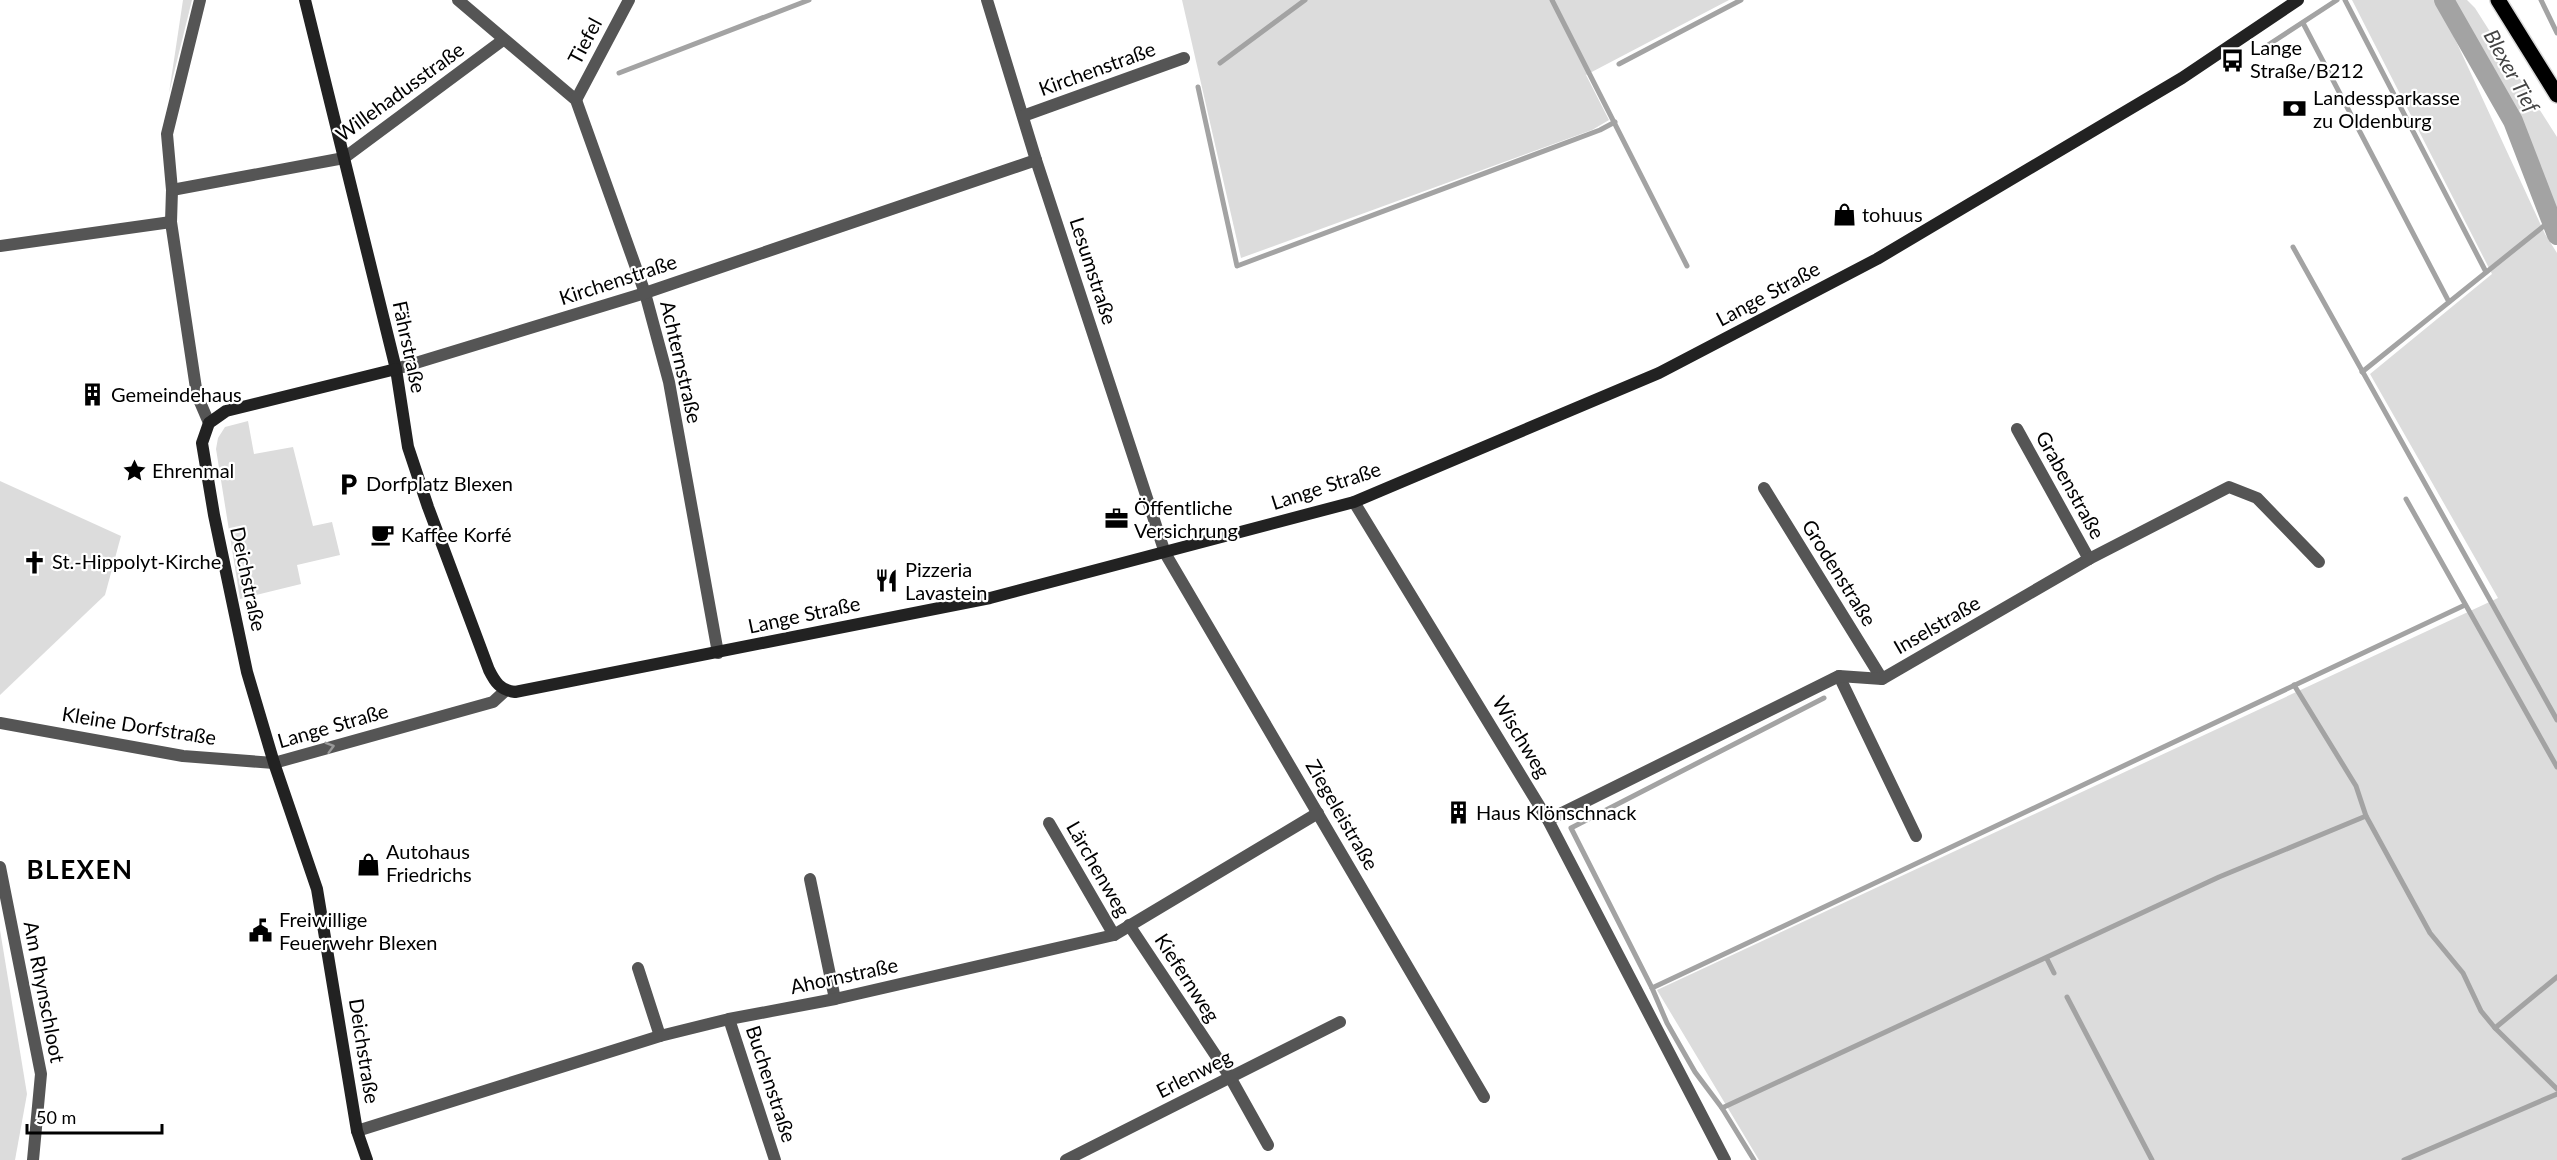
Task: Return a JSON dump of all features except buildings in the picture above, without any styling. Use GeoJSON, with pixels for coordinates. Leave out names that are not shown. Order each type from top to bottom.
{"type":"FeatureCollection","features":[{"type":"Feature","properties":{"kind":"main road"},"geometry":{"type":"LineString","coordinates":[[2498,0],[2557,95]]}},
{"type":"Feature","properties":{"kind":"street"},"geometry":{"type":"LineString","coordinates":[[200,0],[167,134],[172,190],[171,222],[197,395],[208,423]]}},
{"type":"Feature","properties":{"kind":"street","name":"Fährstraße"},"geometry":{"type":"LineString","coordinates":[[305,0],[396,369],[404,431],[423,492],[489,670],[496,683],[505,691]]}},
{"type":"Feature","properties":{"kind":"street"},"geometry":{"type":"LineString","coordinates":[[458,0],[576,100]]}},
{"type":"Feature","properties":{"kind":"street","name":"Tiefel"},"geometry":{"type":"LineString","coordinates":[[576,100],[629,0]]}},
{"type":"Feature","properties":{"kind":"street","name":"Lesumstraße"},"geometry":{"type":"LineString","coordinates":[[987,0],[1036,160],[1165,553]]}},
{"type":"Feature","properties":{"kind":"street","name":"Lange Straße"},"geometry":{"type":"LineString","coordinates":[[273,763],[493,702],[505,691],[528,691],[990,598],[1353,502],[1659,373],[1877,259],[2182,78],[2298,0]]}},
{"type":"Feature","properties":{"kind":"street","name":"Willehadusstraße"},"geometry":{"type":"LineString","coordinates":[[172,190],[344,158],[503,40]]}},
{"type":"Feature","properties":{"kind":"street","name":"Kirchenstraße"},"geometry":{"type":"LineString","coordinates":[[1023,116],[1184,58]]}},
{"type":"Feature","properties":{"kind":"street","name":"Achternstraße"},"geometry":{"type":"LineString","coordinates":[[576,100],[645,293],[669,382],[718,653]]}},
{"type":"Feature","properties":{"kind":"street","name":"Kirchenstraße"},"geometry":{"type":"LineString","coordinates":[[208,423],[226,411],[396,369],[645,293],[1036,160]]}},
{"type":"Feature","properties":{"kind":"street"},"geometry":{"type":"LineString","coordinates":[[0,246],[171,222]]}},
{"type":"Feature","properties":{"kind":"street","name":"Deichstraße"},"geometry":{"type":"LineString","coordinates":[[208,423],[202,443],[213,515],[247,672],[273,763],[318,889],[357,1131],[367,1160]]}},
{"type":"Feature","properties":{"kind":"street","name":"Grabenstraße"},"geometry":{"type":"LineString","coordinates":[[2017,429],[2089,559]]}},
{"type":"Feature","properties":{"kind":"street","name":"Inselstraße"},"geometry":{"type":"LineString","coordinates":[[1839,676],[1882,679],[2089,559],[2229,487],[2257,498],[2319,562]]}},
{"type":"Feature","properties":{"kind":"street","name":"Grodenstraße"},"geometry":{"type":"LineString","coordinates":[[1764,488],[1882,679]]}},
{"type":"Feature","properties":{"kind":"street","name":"Wischweg"},"geometry":{"type":"LineString","coordinates":[[1353,502],[1548,820],[1725,1160]]}},
{"type":"Feature","properties":{"kind":"street","name":"Ziegeleistraße"},"geometry":{"type":"LineString","coordinates":[[1165,553],[1484,1097]]}},
{"type":"Feature","properties":{"kind":"street"},"geometry":{"type":"LineString","coordinates":[[1548,820],[1839,676],[1916,836]]}},
{"type":"Feature","properties":{"kind":"street","name":"Kleine Dorfstraße"},"geometry":{"type":"LineString","coordinates":[[0,723],[183,756],[273,763]]}},
{"type":"Feature","properties":{"kind":"street","name":"Ahornstraße"},"geometry":{"type":"LineString","coordinates":[[357,1131],[660,1036],[729,1019],[835,999],[1114,935],[1318,813]]}},
{"type":"Feature","properties":{"kind":"street","name":"Lärchenweg"},"geometry":{"type":"LineString","coordinates":[[1049,823],[1114,935]]}},
{"type":"Feature","properties":{"kind":"street","name":"Am Rhynschloot"},"geometry":{"type":"LineString","coordinates":[[0,867],[41,1074],[33,1160]]}},
{"type":"Feature","properties":{"kind":"street"},"geometry":{"type":"LineString","coordinates":[[810,879],[835,999]]}},
{"type":"Feature","properties":{"kind":"street","name":"Kiefernweg"},"geometry":{"type":"LineString","coordinates":[[1129,925],[1230,1077],[1268,1145]]}},
{"type":"Feature","properties":{"kind":"street"},"geometry":{"type":"LineString","coordinates":[[638,968],[660,1036]]}},
{"type":"Feature","properties":{"kind":"street","name":"Buchenstraße"},"geometry":{"type":"LineString","coordinates":[[729,1019],[775,1160]]}},
{"type":"Feature","properties":{"kind":"street","name":"Erlenweg"},"geometry":{"type":"LineString","coordinates":[[1066,1160],[1340,1022]]}},
{"type":"Feature","properties":{"kind":"shaded area"},"geometry":{"type":"Polygon","coordinates":[[[183,0],[192,0],[169,93],[183,0]]]}},
{"type":"Feature","properties":{"kind":"shaded area"},"geometry":{"type":"Polygon","coordinates":[[[1182,0],[1729,0],[1586,75],[1609,120],[1592,130],[1241,258],[1182,0]]]}},
{"type":"Feature","properties":{"kind":"shaded area"},"geometry":{"type":"Polygon","coordinates":[[[2352,0],[2437,0],[2545,234],[2557,253],[2557,1160],[1759,1160],[1657,990],[2498,598],[2370,374],[2492,274],[2352,0]]]}},
{"type":"Feature","properties":{"kind":"shaded area"},"geometry":{"type":"Polygon","coordinates":[[[2453,0],[2467,0],[2475,8],[2557,137],[2557,220],[2518,115],[2453,0]]]}},
{"type":"Feature","properties":{"kind":"shaded area"},"geometry":{"type":"Polygon","coordinates":[[[248,421],[254,454],[293,447],[313,526],[332,522],[340,555],[297,565],[301,584],[240,599],[216,449],[218,438],[225,427],[248,421]]]}},
{"type":"Feature","properties":{"kind":"shaded area"},"geometry":{"type":"Polygon","coordinates":[[[0,481],[121,536],[105,595],[0,695],[0,481]]]}},
{"type":"Feature","properties":{"kind":"shaded area"},"geometry":{"type":"Polygon","coordinates":[[[0,930],[27,1094],[15,1160],[0,1160],[0,930]]]}},
{"type":"Feature","properties":{"kind":"waterway"},"geometry":{"type":"LineString","coordinates":[[619,73],[809,0]]}},
{"type":"Feature","properties":{"kind":"waterway"},"geometry":{"type":"LineString","coordinates":[[1220,63],[1305,0]]}},
{"type":"Feature","properties":{"kind":"waterway"},"geometry":{"type":"LineString","coordinates":[[1552,0],[1687,266]]}},
{"type":"Feature","properties":{"kind":"waterway"},"geometry":{"type":"LineString","coordinates":[[1619,64],[1741,0]]}},
{"type":"Feature","properties":{"kind":"waterway"},"geometry":{"type":"LineString","coordinates":[[2268,45],[2337,0]]}},
{"type":"Feature","properties":{"kind":"waterway"},"geometry":{"type":"LineString","coordinates":[[2345,0],[2486,272]]}},
{"type":"Feature","properties":{"kind":"waterway","name":"Blexer Tief"},"geometry":{"type":"LineString","coordinates":[[2444,0],[2513,121],[2557,235]]}},
{"type":"Feature","properties":{"kind":"waterway"},"geometry":{"type":"LineString","coordinates":[[2541,0],[2557,33]]}},
{"type":"Feature","properties":{"kind":"waterway"},"geometry":{"type":"LineString","coordinates":[[2303,23],[2449,302]]}},
{"type":"Feature","properties":{"kind":"waterway"},"geometry":{"type":"LineString","coordinates":[[1198,87],[1237,266],[1600,130],[1615,122]]}},
{"type":"Feature","properties":{"kind":"waterway"},"geometry":{"type":"LineString","coordinates":[[2362,372],[2550,221]]}},
{"type":"Feature","properties":{"kind":"waterway"},"geometry":{"type":"LineString","coordinates":[[2293,247],[2557,720]]}},
{"type":"Feature","properties":{"kind":"waterway"},"geometry":{"type":"LineString","coordinates":[[2406,499],[2557,767]]}},
{"type":"Feature","properties":{"kind":"waterway"},"geometry":{"type":"LineString","coordinates":[[1652,988],[2465,605]]}},
{"type":"Feature","properties":{"kind":"waterway"},"geometry":{"type":"LineString","coordinates":[[2294,685],[2356,786],[2366,816],[2430,933],[2463,973],[2481,1011],[2495,1028],[2557,1089]]}},
{"type":"Feature","properties":{"kind":"waterway"},"geometry":{"type":"LineString","coordinates":[[1754,1160],[1722,1108],[1695,1072],[1667,1023],[1652,988],[1571,828],[1824,698]]}},
{"type":"Feature","properties":{"kind":"waterway"},"geometry":{"type":"LineString","coordinates":[[1722,1108],[2219,877],[2366,816]]}},
{"type":"Feature","properties":{"kind":"waterway"},"geometry":{"type":"LineString","coordinates":[[2047,959],[2054,973]]}},
{"type":"Feature","properties":{"kind":"waterway"},"geometry":{"type":"LineString","coordinates":[[2495,1028],[2557,977]]}},
{"type":"Feature","properties":{"kind":"waterway"},"geometry":{"type":"LineString","coordinates":[[2067,997],[2152,1160]]}},
{"type":"Feature","properties":{"kind":"waterway"},"geometry":{"type":"LineString","coordinates":[[2404,1160],[2557,1094]]}},
{"type":"Feature","properties":{"kind":"place","name":"Lange Straße/B212"},"geometry":{"type":"Point","coordinates":[2232,60]}},
{"type":"Feature","properties":{"kind":"place","name":"Landessparkasse zu Oldenburg"},"geometry":{"type":"Point","coordinates":[2295,109]}},
{"type":"Feature","properties":{"kind":"place","name":"tohuus"},"geometry":{"type":"Point","coordinates":[1844,215]}},
{"type":"Feature","properties":{"kind":"place","name":"Gemeindehaus"},"geometry":{"type":"Point","coordinates":[93,395]}},
{"type":"Feature","properties":{"kind":"place","name":"Ehrenmal"},"geometry":{"type":"Point","coordinates":[134,471]}},
{"type":"Feature","properties":{"kind":"place","name":"Dorfplatz Blexen"},"geometry":{"type":"Point","coordinates":[348,484]}},
{"type":"Feature","properties":{"kind":"place","name":"Öffentliche Versichrung"},"geometry":{"type":"Point","coordinates":[1116,519]}},
{"type":"Feature","properties":{"kind":"place","name":"Kaffee Korfé"},"geometry":{"type":"Point","coordinates":[383,535]}},
{"type":"Feature","properties":{"kind":"place","name":"St.-Hippolyt-Kirche"},"geometry":{"type":"Point","coordinates":[34,562]}},
{"type":"Feature","properties":{"kind":"place","name":"Pizzeria Lavastein"},"geometry":{"type":"Point","coordinates":[887,581]}},
{"type":"Feature","properties":{"kind":"place","name":"Haus Klönschnack"},"geometry":{"type":"Point","coordinates":[1458,813]}},
{"type":"Feature","properties":{"kind":"place","name":"Autohaus Friedrichs"},"geometry":{"type":"Point","coordinates":[368,864]}},
{"type":"Feature","properties":{"kind":"place","name":"Freiwillige Feuerwehr Blexen"},"geometry":{"type":"Point","coordinates":[261,931]}},
{"type":"Feature","properties":{"kind":"district","name":"BLEXEN"},"geometry":{"type":"Point","coordinates":[80,870]}}]}
